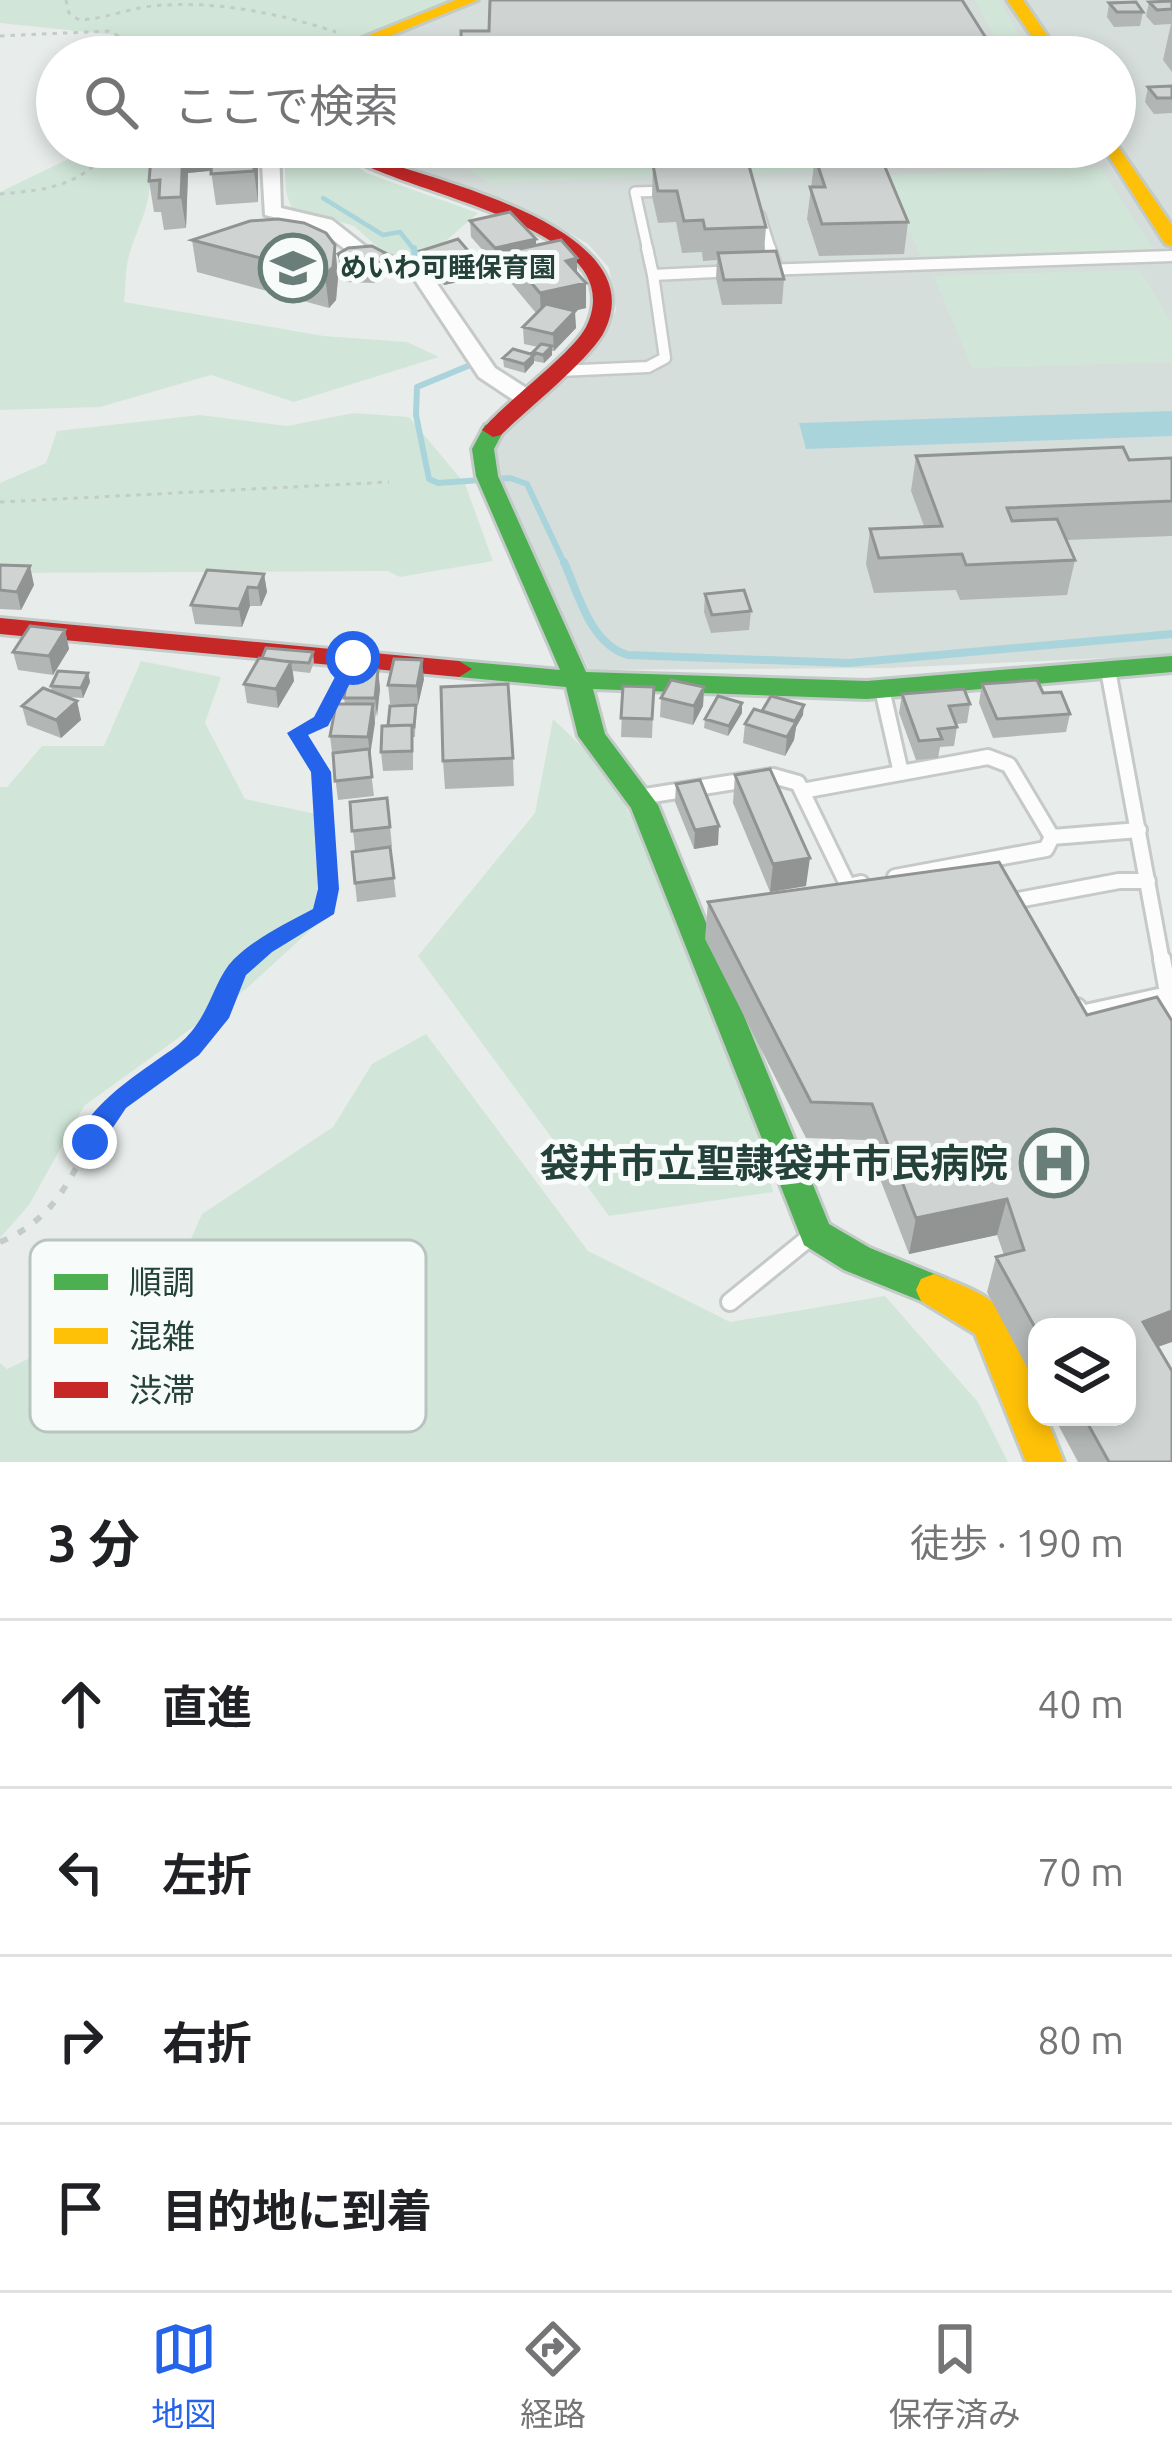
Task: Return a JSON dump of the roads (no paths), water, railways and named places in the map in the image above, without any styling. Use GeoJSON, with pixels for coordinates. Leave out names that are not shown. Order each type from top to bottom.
{"type":"FeatureCollection","features":[{"type":"Feature","properties":{"kind":"street"},"geometry":{"type":"LineString","coordinates":[[371,36],[470,0]]}},
{"type":"Feature","properties":{"kind":"street"},"geometry":{"type":"LineString","coordinates":[[1015,0],[1040,36]]}},
{"type":"Feature","properties":{"kind":"street"},"geometry":{"type":"LineString","coordinates":[[271,168],[272,211],[325,224],[358,250],[422,276],[487,372],[526,398]]}},
{"type":"Feature","properties":{"kind":"street"},"geometry":{"type":"LineString","coordinates":[[383,168],[546,230],[573,244],[589,260],[604,297],[602,317],[579,351],[494,426],[482,459],[577,680],[592,736],[640,797],[816,1234],[829,1246],[878,1271],[970,1305],[988,1322],[1045,1462]]}},
{"type":"Feature","properties":{"kind":"street"},"geometry":{"type":"LineString","coordinates":[[1126,168],[1172,240]]}},
{"type":"Feature","properties":{"kind":"street"},"geometry":{"type":"LineString","coordinates":[[0,626],[577,680],[882,689],[1172,664]]}},
{"type":"Feature","properties":{"kind":"street"},"geometry":{"type":"LineString","coordinates":[[692,931],[730,924]]}},
{"type":"Feature","properties":{"kind":"lane"},"geometry":{"type":"LineString","coordinates":[[556,372],[629,369],[665,358],[635,192],[682,191]]}},
{"type":"Feature","properties":{"kind":"lane"},"geometry":{"type":"LineString","coordinates":[[758,208],[777,270]]}},
{"type":"Feature","properties":{"kind":"lane"},"geometry":{"type":"LineString","coordinates":[[653,274],[1172,256]]}},
{"type":"Feature","properties":{"kind":"lane"},"geometry":{"type":"LineString","coordinates":[[1108,670],[1167,962],[1172,1016]]}},
{"type":"Feature","properties":{"kind":"lane"},"geometry":{"type":"LineString","coordinates":[[882,689],[901,773]]}},
{"type":"Feature","properties":{"kind":"lane"},"geometry":{"type":"LineString","coordinates":[[802,790],[988,758],[999,760],[1009,765],[1052,837]]}},
{"type":"Feature","properties":{"kind":"lane"},"geometry":{"type":"LineString","coordinates":[[640,797],[773,776],[798,783],[839,893],[1046,848],[1052,837]]}},
{"type":"Feature","properties":{"kind":"lane"},"geometry":{"type":"LineString","coordinates":[[1052,837],[1139,830]]}},
{"type":"Feature","properties":{"kind":"lane"},"geometry":{"type":"LineString","coordinates":[[1024,920],[1013,901],[1118,881],[1148,881]]}},
{"type":"Feature","properties":{"kind":"lane"},"geometry":{"type":"LineString","coordinates":[[1070,995],[1081,1014],[1168,994]]}},
{"type":"Feature","properties":{"kind":"lane"},"geometry":{"type":"LineString","coordinates":[[730,1302],[816,1234]]}},
{"type":"Feature","properties":{"kind":"water"},"geometry":{"type":"Polygon","coordinates":[[[1172,411],[1172,436],[806,449],[799,423],[1172,411]]]}},
{"type":"Feature","properties":{"kind":"waterway"},"geometry":{"type":"LineString","coordinates":[[323,198],[383,235],[400,232],[414,250]]}},
{"type":"Feature","properties":{"kind":"waterway"},"geometry":{"type":"LineString","coordinates":[[414,250],[416,268],[422,273]]}},
{"type":"Feature","properties":{"kind":"waterway"},"geometry":{"type":"LineString","coordinates":[[480,361],[417,387],[416,415],[429,479],[438,483],[510,478],[527,484],[565,565]]}},
{"type":"Feature","properties":{"kind":"waterway"},"geometry":{"type":"LineString","coordinates":[[564,562],[595,629],[628,655],[849,663],[1172,634]]}},
{"type":"Feature","properties":{"kind":"place","name":"めいわ可睡保育園"},"geometry":{"type":"Point","coordinates":[293,268]}},
{"type":"Feature","properties":{"kind":"place","name":"袋井市立聖隷袋井市民病院"},"geometry":{"type":"Point","coordinates":[1054,1163]}}]}
